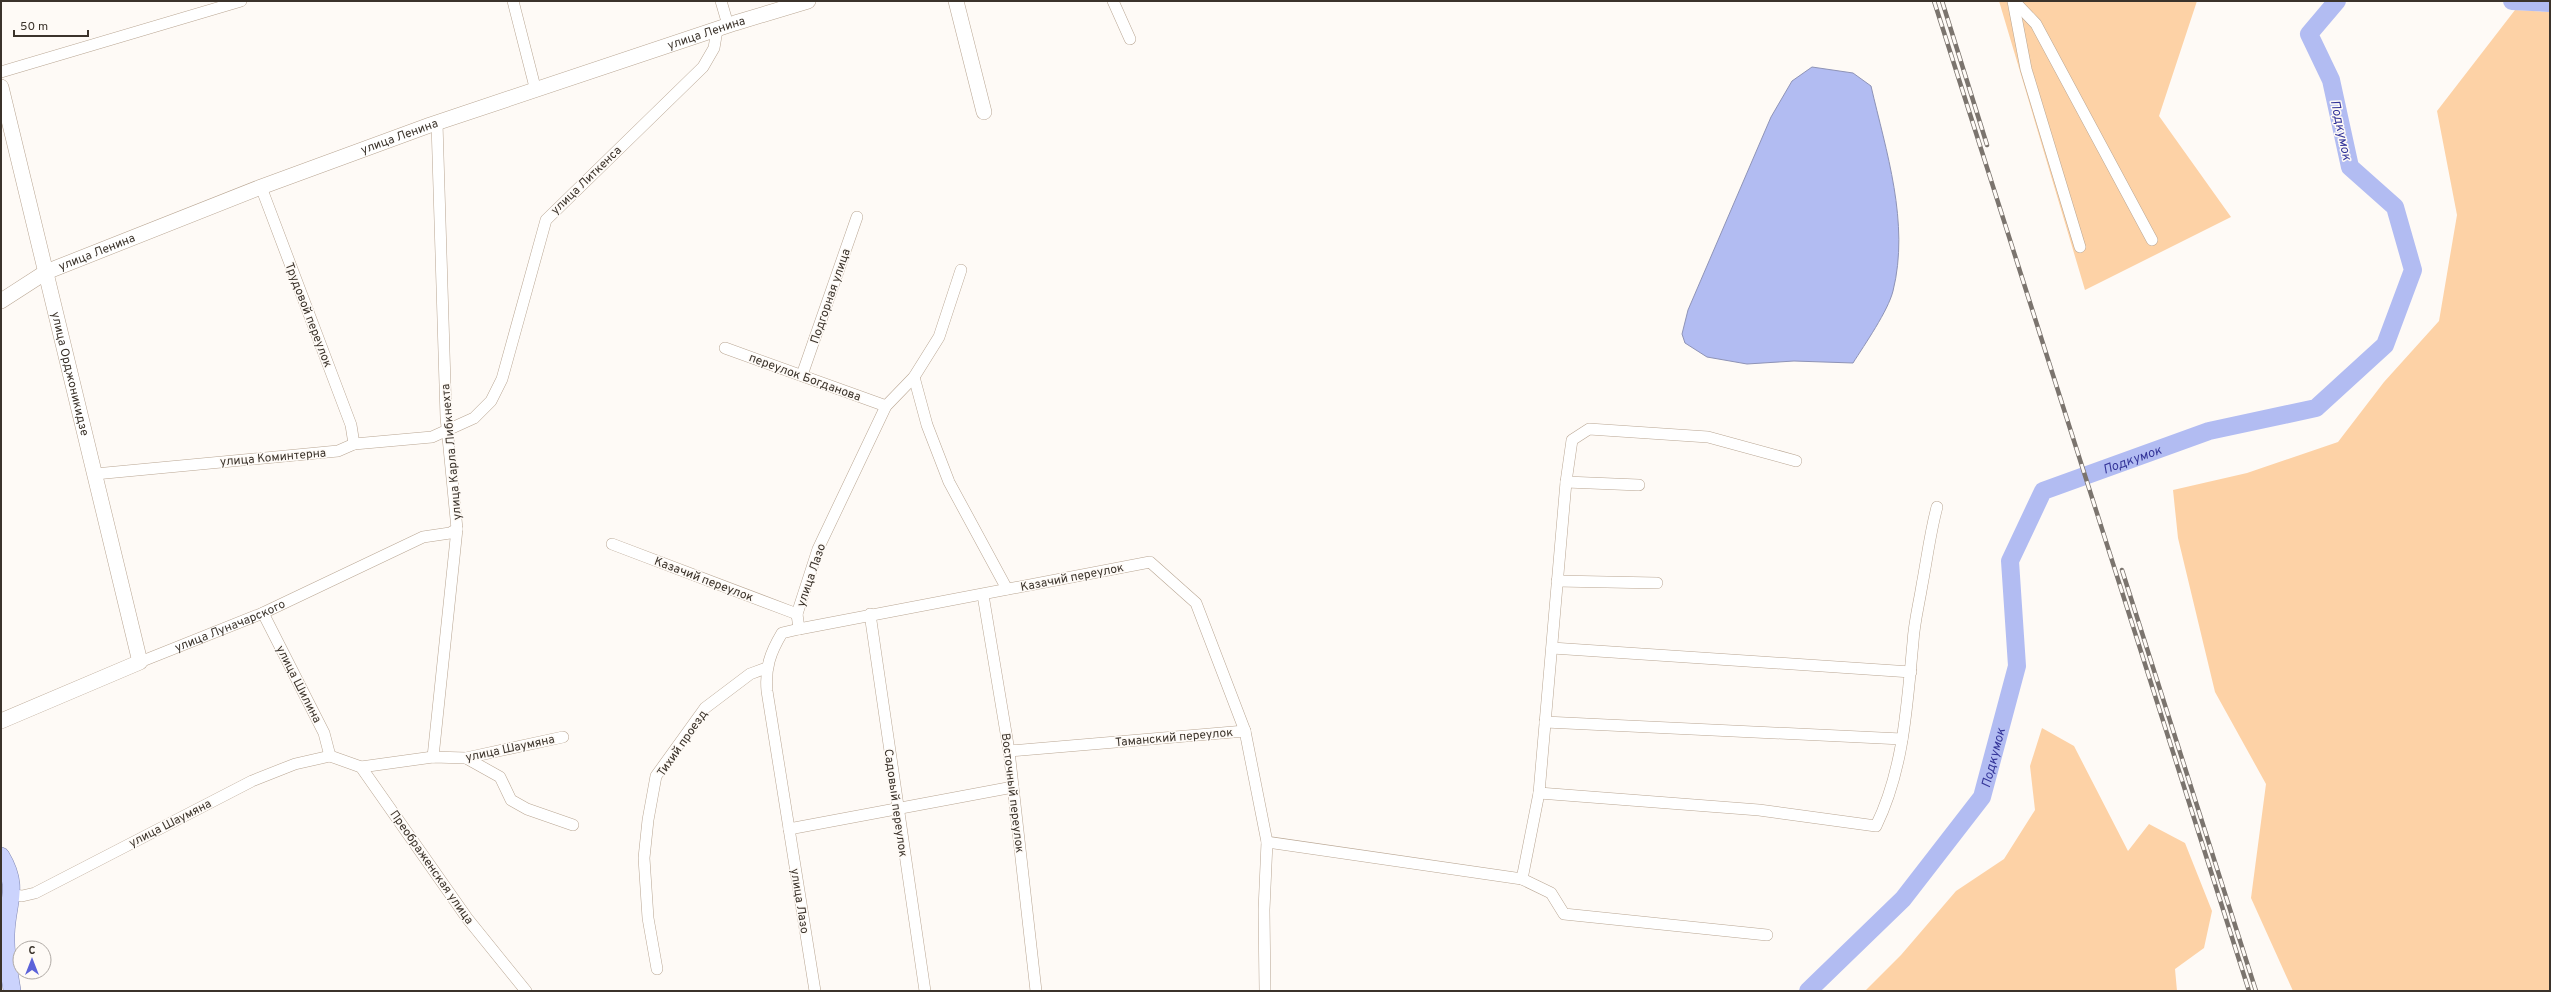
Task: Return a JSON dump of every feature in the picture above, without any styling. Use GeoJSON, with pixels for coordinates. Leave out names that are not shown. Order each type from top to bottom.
{"type":"FeatureCollection","features":[{"type":"Feature","properties":{"kind":"main road"},"geometry":{"type":"LineString","coordinates":[[1,856],[11,876],[13,896],[7,922],[5,943],[12,990]]}},
{"type":"Feature","properties":{"kind":"main road"},"geometry":{"type":"LineString","coordinates":[[1,972],[12,990]]}},
{"type":"Feature","properties":{"kind":"street"},"geometry":{"type":"LineString","coordinates":[[1,72],[242,1]]}},
{"type":"Feature","properties":{"kind":"street"},"geometry":{"type":"LineString","coordinates":[[513,1],[536,91]]}},
{"type":"Feature","properties":{"kind":"street"},"geometry":{"type":"LineString","coordinates":[[721,1],[722,28]]}},
{"type":"Feature","properties":{"kind":"street","name":"улица Ленина"},"geometry":{"type":"LineString","coordinates":[[1,300],[46,272],[261,187],[438,123],[722,28],[808,1]]}},
{"type":"Feature","properties":{"kind":"street"},"geometry":{"type":"LineString","coordinates":[[956,1],[984,112]]}},
{"type":"Feature","properties":{"kind":"street"},"geometry":{"type":"LineString","coordinates":[[1113,1],[1130,39]]}},
{"type":"Feature","properties":{"kind":"street"},"geometry":{"type":"LineString","coordinates":[[2014,1],[2036,24],[2152,240]]}},
{"type":"Feature","properties":{"kind":"street"},"geometry":{"type":"LineString","coordinates":[[2014,1],[2026,69],[2080,247]]}},
{"type":"Feature","properties":{"kind":"street","name":"улица Литкенса"},"geometry":{"type":"LineString","coordinates":[[448,430],[474,418],[491,401],[502,379],[546,220],[703,67],[714,48],[722,28]]}},
{"type":"Feature","properties":{"kind":"street","name":"улица Орджоникидзе"},"geometry":{"type":"LineString","coordinates":[[1,86],[140,662]]}},
{"type":"Feature","properties":{"kind":"street","name":"улица Карла Либкнехта"},"geometry":{"type":"LineString","coordinates":[[434,757],[457,529],[446,417],[438,123]]}},
{"type":"Feature","properties":{"kind":"street","name":"Трудовой переулок"},"geometry":{"type":"LineString","coordinates":[[261,187],[351,425],[354,444]]}},
{"type":"Feature","properties":{"kind":"street","name":"Подгорная улица"},"geometry":{"type":"LineString","coordinates":[[802,376],[857,217]]}},
{"type":"Feature","properties":{"kind":"street","name":"улица Лазо"},"geometry":{"type":"LineString","coordinates":[[814,991],[767,691],[766,668],[770,652],[782,633],[799,628],[797,614],[818,549],[886,406],[914,377],[939,337],[961,270]]}},
{"type":"Feature","properties":{"kind":"street","name":"переулок Богданова"},"geometry":{"type":"LineString","coordinates":[[725,348],[886,406]]}},
{"type":"Feature","properties":{"kind":"street"},"geometry":{"type":"LineString","coordinates":[[914,377],[927,425],[949,482],[1007,589]]}},
{"type":"Feature","properties":{"kind":"street"},"geometry":{"type":"LineString","coordinates":[[1522,879],[1539,793],[1566,482],[1572,440],[1589,429],[1708,437],[1796,460]]}},
{"type":"Feature","properties":{"kind":"street","name":"улица Коминтерна"},"geometry":{"type":"LineString","coordinates":[[95,474],[338,451],[354,444],[432,437],[448,430]]}},
{"type":"Feature","properties":{"kind":"street"},"geometry":{"type":"LineString","coordinates":[[1566,482],[1639,485]]}},
{"type":"Feature","properties":{"kind":"street"},"geometry":{"type":"LineString","coordinates":[[1539,793],[1759,810],[1876,826],[1887,804],[1902,739],[1910,695],[1913,641],[1932,526],[1937,507]]}},
{"type":"Feature","properties":{"kind":"street","name":"улица Луначарского"},"geometry":{"type":"LineString","coordinates":[[1,721],[140,662],[264,613],[423,537],[440,533],[450,533],[457,529]]}},
{"type":"Feature","properties":{"kind":"street","name":"Казачий переулок"},"geometry":{"type":"LineString","coordinates":[[612,544],[797,614]]}},
{"type":"Feature","properties":{"kind":"street","name":"Казачий переулок"},"geometry":{"type":"LineString","coordinates":[[799,628],[870,614],[983,595],[1007,589],[1150,562],[1196,603],[1245,731]]}},
{"type":"Feature","properties":{"kind":"street"},"geometry":{"type":"LineString","coordinates":[[1557,581],[1657,582]]}},
{"type":"Feature","properties":{"kind":"street","name":"Восточный переулок"},"geometry":{"type":"LineString","coordinates":[[983,595],[1009,752],[1036,991]]}},
{"type":"Feature","properties":{"kind":"street","name":"улица Шилина"},"geometry":{"type":"LineString","coordinates":[[264,613],[324,733],[330,756]]}},
{"type":"Feature","properties":{"kind":"street","name":"Садовый переулок"},"geometry":{"type":"LineString","coordinates":[[870,614],[924,991]]}},
{"type":"Feature","properties":{"kind":"street"},"geometry":{"type":"LineString","coordinates":[[1552,648],[1911,672]]}},
{"type":"Feature","properties":{"kind":"street","name":"Тихий проезд"},"geometry":{"type":"LineString","coordinates":[[657,969],[648,918],[644,858],[648,820],[656,776],[705,708],[750,674],[766,668]]}},
{"type":"Feature","properties":{"kind":"street"},"geometry":{"type":"LineString","coordinates":[[1545,722],[1902,739]]}},
{"type":"Feature","properties":{"kind":"street","name":"Таманский переулок"},"geometry":{"type":"LineString","coordinates":[[1009,752],[1245,731],[1267,842],[1264,910],[1265,991]]}},
{"type":"Feature","properties":{"kind":"street","name":"улица Шаумяна"},"geometry":{"type":"LineString","coordinates":[[361,767],[434,757],[466,758],[563,737]]}},
{"type":"Feature","properties":{"kind":"street"},"geometry":{"type":"LineString","coordinates":[[330,756],[361,767]]}},
{"type":"Feature","properties":{"kind":"street","name":"улица Шаумяна"},"geometry":{"type":"LineString","coordinates":[[13,896],[22,896],[35,892],[252,781],[295,764],[330,756]]}},
{"type":"Feature","properties":{"kind":"street"},"geometry":{"type":"LineString","coordinates":[[466,758],[500,777],[512,800],[527,809],[573,825]]}},
{"type":"Feature","properties":{"kind":"street","name":"Преображенская улица"},"geometry":{"type":"LineString","coordinates":[[361,767],[467,918],[526,991]]}},
{"type":"Feature","properties":{"kind":"street"},"geometry":{"type":"LineString","coordinates":[[789,828],[1013,787]]}},
{"type":"Feature","properties":{"kind":"street"},"geometry":{"type":"LineString","coordinates":[[1267,842],[1522,879],[1551,892],[1564,914],[1767,935]]}},
{"type":"Feature","properties":{"kind":"shaded area"},"geometry":{"type":"Polygon","coordinates":[[[1999,1],[2197,1],[2159,116],[2231,217],[2085,290],[1999,1]]]}},
{"type":"Feature","properties":{"kind":"shaded area"},"geometry":{"type":"Polygon","coordinates":[[[2515,10],[2550,12],[2550,991],[2293,991],[2251,898],[2266,784],[2215,692],[2178,538],[2173,490],[2247,473],[2338,442],[2384,382],[2439,321],[2457,215],[2437,111],[2515,10]]]}},
{"type":"Feature","properties":{"kind":"shaded area"},"geometry":{"type":"Polygon","coordinates":[[[2042,728],[2074,746],[2128,851],[2149,824],[2185,843],[2212,911],[2204,948],[2175,969],[2177,991],[1865,991],[1901,955],[1956,891],[2004,859],[2035,810],[2030,766],[2042,728]]]}},
{"type":"Feature","properties":{"kind":"water"},"geometry":{"type":"Polygon","coordinates":[[[1812,67],[1853,73],[1871,86],[1889,161],[1897,213],[1899,239],[1898,265],[1893,291],[1876,327],[1853,363],[1794,361],[1747,364],[1707,357],[1685,343],[1682,334],[1688,310],[1771,117],[1792,81],[1812,67]]]}},
{"type":"Feature","properties":{"kind":"waterway","name":"Подкумок"},"geometry":{"type":"LineString","coordinates":[[1808,991],[1903,899],[1982,797],[2017,666],[2010,561],[2043,491],[2209,431],[2316,408],[2385,345],[2413,270],[2395,207],[2350,167],[2331,80],[2309,34],[2337,1]]}},
{"type":"Feature","properties":{"kind":"waterway","name":"Подкумок"},"geometry":{"type":"LineString","coordinates":[[2512,1],[2550,3]]}},
{"type":"Feature","properties":{"kind":"railway"},"geometry":{"type":"LineString","coordinates":[[1934,1],[2249,991]]}},
{"type":"Feature","properties":{"kind":"railway"},"geometry":{"type":"LineString","coordinates":[[1942,1],[1987,145]]}},
{"type":"Feature","properties":{"kind":"railway"},"geometry":{"type":"LineString","coordinates":[[2122,570],[2256,991]]}}]}
